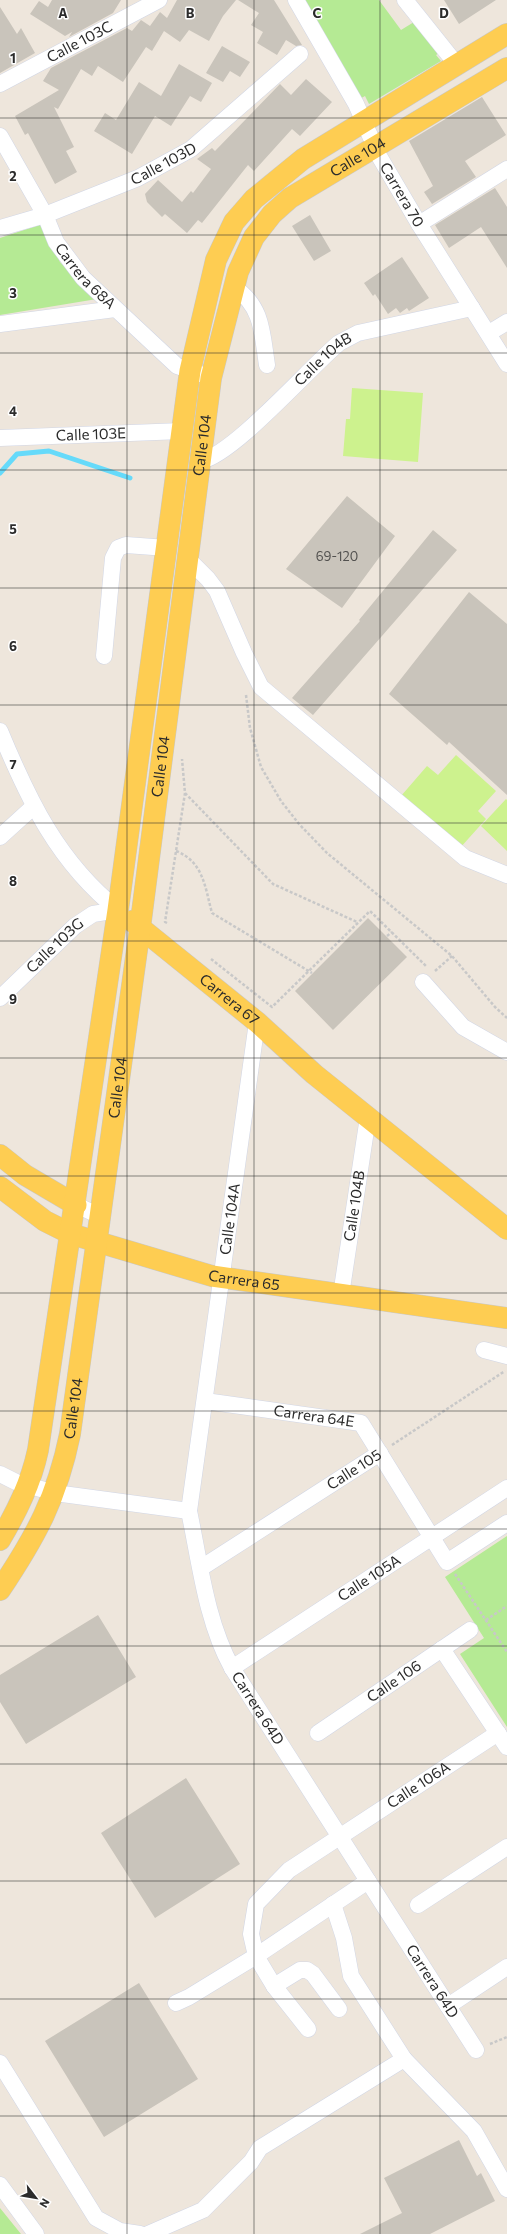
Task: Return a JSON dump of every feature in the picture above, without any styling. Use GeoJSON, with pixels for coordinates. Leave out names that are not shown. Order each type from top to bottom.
{"type":"FeatureCollection","features":[{"type":"Feature","properties":{"kind":"main road","name":"Calle 104"},"geometry":{"type":"LineString","coordinates":[[0,1540],[18,1510],[28,1486],[38,1450],[76,1205],[118,910],[190,371],[216,260],[234,222],[254,199],[276,179],[303,159],[507,34]]}},
{"type":"Feature","properties":{"kind":"main road","name":"Calle 104"},"geometry":{"type":"LineString","coordinates":[[0,1590],[44,1519],[55,1493],[70,1434],[140,928],[211,378],[238,272],[254,237],[272,214],[290,198],[316,181],[376,147],[507,68]]}},
{"type":"Feature","properties":{"kind":"main road","name":"Carrera 67"},"geometry":{"type":"LineString","coordinates":[[118,910],[257,1022],[308,1068],[507,1229]]}},
{"type":"Feature","properties":{"kind":"main road"},"geometry":{"type":"LineString","coordinates":[[0,1155],[24,1175],[76,1205]]}},
{"type":"Feature","properties":{"kind":"main road","name":"Carrera 65"},"geometry":{"type":"LineString","coordinates":[[0,1187],[39,1217],[71,1234],[96,1243],[222,1278],[507,1318]]}},
{"type":"Feature","properties":{"kind":"street","name":"Calle 103C"},"geometry":{"type":"LineString","coordinates":[[0,84],[159,0]]}},
{"type":"Feature","properties":{"kind":"street","name":"Carrera 70"},"geometry":{"type":"LineString","coordinates":[[296,0],[356,104],[376,147],[419,224],[507,364]]}},
{"type":"Feature","properties":{"kind":"street"},"geometry":{"type":"LineString","coordinates":[[405,0],[457,65]]}},
{"type":"Feature","properties":{"kind":"street","name":"Calle 103D"},"geometry":{"type":"LineString","coordinates":[[0,228],[45,215],[138,178],[191,149],[300,54]]}},
{"type":"Feature","properties":{"kind":"street","name":"Carrera 68A"},"geometry":{"type":"LineString","coordinates":[[0,136],[45,215],[56,242],[67,259],[83,278],[177,366],[211,378]]}},
{"type":"Feature","properties":{"kind":"street"},"geometry":{"type":"LineString","coordinates":[[419,224],[507,169]]}},
{"type":"Feature","properties":{"kind":"street"},"geometry":{"type":"LineString","coordinates":[[234,288],[245,294],[255,307],[260,320],[267,365]]}},
{"type":"Feature","properties":{"kind":"street","name":"Calle 104B"},"geometry":{"type":"LineString","coordinates":[[200,461],[211,459],[242,434],[339,343],[358,333],[472,308]]}},
{"type":"Feature","properties":{"kind":"street"},"geometry":{"type":"LineString","coordinates":[[0,324],[115,309]]}},
{"type":"Feature","properties":{"kind":"street"},"geometry":{"type":"LineString","coordinates":[[489,334],[507,322]]}},
{"type":"Feature","properties":{"kind":"street","name":"Calle 103E"},"geometry":{"type":"LineString","coordinates":[[0,438],[182,431]]}},
{"type":"Feature","properties":{"kind":"street"},"geometry":{"type":"LineString","coordinates":[[104,656],[113,558],[118,548],[126,545],[167,548]]}},
{"type":"Feature","properties":{"kind":"street"},"geometry":{"type":"LineString","coordinates":[[188,560],[208,579],[217,591],[244,653],[261,686],[465,858],[507,875]]}},
{"type":"Feature","properties":{"kind":"street","name":"Carrera 67"},"geometry":{"type":"LineString","coordinates":[[0,731],[33,807],[70,863],[90,887],[118,910]]}},
{"type":"Feature","properties":{"kind":"street"},"geometry":{"type":"LineString","coordinates":[[0,837],[33,807]]}},
{"type":"Feature","properties":{"kind":"street","name":"Calle 103G"},"geometry":{"type":"LineString","coordinates":[[0,998],[75,926],[93,914],[118,910]]}},
{"type":"Feature","properties":{"kind":"street"},"geometry":{"type":"LineString","coordinates":[[423,982],[463,1027],[507,1052]]}},
{"type":"Feature","properties":{"kind":"street","name":"Calle 104A"},"geometry":{"type":"LineString","coordinates":[[189,1511],[257,1022]]}},
{"type":"Feature","properties":{"kind":"street","name":"Calle 104B"},"geometry":{"type":"LineString","coordinates":[[341,1295],[368,1117]]}},
{"type":"Feature","properties":{"kind":"street"},"geometry":{"type":"LineString","coordinates":[[76,1205],[100,1216]]}},
{"type":"Feature","properties":{"kind":"street"},"geometry":{"type":"LineString","coordinates":[[484,1350],[507,1356]]}},
{"type":"Feature","properties":{"kind":"street","name":"Carrera 64E"},"geometry":{"type":"LineString","coordinates":[[205,1401],[361,1423],[447,1562]]}},
{"type":"Feature","properties":{"kind":"street","name":"Calle 105"},"geometry":{"type":"LineString","coordinates":[[201,1568],[380,1453]]}},
{"type":"Feature","properties":{"kind":"street"},"geometry":{"type":"LineString","coordinates":[[0,1474],[28,1486],[55,1493],[189,1511]]}},
{"type":"Feature","properties":{"kind":"street","name":"Calle 105A"},"geometry":{"type":"LineString","coordinates":[[232,1668],[432,1537],[466,1513],[507,1488]]}},
{"type":"Feature","properties":{"kind":"street","name":"Carrera 64D"},"geometry":{"type":"LineString","coordinates":[[189,1511],[218,1640],[232,1668],[476,2050]]}},
{"type":"Feature","properties":{"kind":"street"},"geometry":{"type":"LineString","coordinates":[[447,1562],[507,1523]]}},
{"type":"Feature","properties":{"kind":"street","name":"Calle 106"},"geometry":{"type":"LineString","coordinates":[[318,1733],[470,1630]]}},
{"type":"Feature","properties":{"kind":"street"},"geometry":{"type":"LineString","coordinates":[[442,1649],[507,1747]]}},
{"type":"Feature","properties":{"kind":"street","name":"Calle 106A"},"geometry":{"type":"LineString","coordinates":[[308,2029],[274,1986],[256,1956],[251,1934],[256,1904],[289,1870],[498,1733]]}},
{"type":"Feature","properties":{"kind":"street"},"geometry":{"type":"LineString","coordinates":[[418,1905],[507,1846]]}},
{"type":"Feature","properties":{"kind":"street"},"geometry":{"type":"LineString","coordinates":[[176,2003],[189,1997],[256,1956],[368,1881]]}},
{"type":"Feature","properties":{"kind":"street"},"geometry":{"type":"LineString","coordinates":[[333,1904],[344,1938],[351,1976],[404,2059],[474,2131],[507,2189]]}},
{"type":"Feature","properties":{"kind":"street"},"geometry":{"type":"LineString","coordinates":[[448,2006],[507,1967]]}},
{"type":"Feature","properties":{"kind":"street"},"geometry":{"type":"LineString","coordinates":[[274,1986],[300,1970],[307,1970],[314,1974],[339,2009]]}},
{"type":"Feature","properties":{"kind":"street"},"geometry":{"type":"LineString","coordinates":[[148,2234],[203,2210],[250,2162],[260,2148],[404,2059]]}},
{"type":"Feature","properties":{"kind":"street"},"geometry":{"type":"LineString","coordinates":[[0,2063],[96,2218],[120,2231],[140,2234]]}},
{"type":"Feature","properties":{"kind":"street"},"geometry":{"type":"LineString","coordinates":[[0,2185],[36,2234]]}},
{"type":"Feature","properties":{"kind":"path"},"geometry":{"type":"LineString","coordinates":[[243,687],[249,708],[251,734],[261,768],[281,800],[299,824],[327,853],[452,956],[495,1007],[507,1018]]}},
{"type":"Feature","properties":{"kind":"path"},"geometry":{"type":"LineString","coordinates":[[185,793],[273,884],[357,922]]}},
{"type":"Feature","properties":{"kind":"path"},"geometry":{"type":"LineString","coordinates":[[176,851],[188,855],[199,869],[212,914],[312,973]]}},
{"type":"Feature","properties":{"kind":"path"},"geometry":{"type":"LineString","coordinates":[[206,955],[272,1007],[357,922],[370,911],[433,973],[452,956]]}},
{"type":"Feature","properties":{"kind":"path"},"geometry":{"type":"LineString","coordinates":[[165,922],[171,927]]}},
{"type":"Feature","properties":{"kind":"path"},"geometry":{"type":"LineString","coordinates":[[387,936],[392,932]]}},
{"type":"Feature","properties":{"kind":"path","name":"Calle 105"},"geometry":{"type":"LineString","coordinates":[[380,1453],[507,1370]]}},
{"type":"Feature","properties":{"kind":"path"},"geometry":{"type":"LineString","coordinates":[[447,1562],[507,1652]]}},
{"type":"Feature","properties":{"kind":"path"},"geometry":{"type":"LineString","coordinates":[[470,1630],[507,1606]]}},
{"type":"Feature","properties":{"kind":"green space"},"geometry":{"type":"Polygon","coordinates":[[[299,0],[379,0],[401,30],[414,22],[441,52],[436,55],[441,61],[369,104],[365,96],[358,100],[299,0]]]}},
{"type":"Feature","properties":{"kind":"green space"},"geometry":{"type":"Polygon","coordinates":[[[42,224],[60,262],[97,299],[0,315],[0,238],[42,224]]]}},
{"type":"Feature","properties":{"kind":"green space"},"geometry":{"type":"Polygon","coordinates":[[[352,388],[423,393],[418,462],[343,456],[346,419],[350,419],[352,388]]]}},
{"type":"Feature","properties":{"kind":"green space"},"geometry":{"type":"Polygon","coordinates":[[[456,755],[496,791],[478,811],[486,819],[460,848],[401,796],[427,766],[438,775],[456,755]]]}},
{"type":"Feature","properties":{"kind":"green space"},"geometry":{"type":"Polygon","coordinates":[[[506,799],[507,800],[507,851],[481,826],[506,799]]]}},
{"type":"Feature","properties":{"kind":"green space"},"geometry":{"type":"Polygon","coordinates":[[[507,1536],[507,1727],[460,1654],[484,1638],[445,1577],[507,1536]]]}},
{"type":"Feature","properties":{"kind":"green space"},"geometry":{"type":"Polygon","coordinates":[[[0,2208],[21,2234],[0,2234],[0,2208]]]}},
{"type":"Feature","properties":{"kind":"building"},"geometry":{"type":"Polygon","coordinates":[[[52,0],[121,0],[113,13],[69,37],[72,32],[65,36],[30,14],[39,1],[48,7],[52,0]]]}},
{"type":"Feature","properties":{"kind":"building"},"geometry":{"type":"Polygon","coordinates":[[[177,0],[236,0],[223,16],[209,41],[189,30],[180,42],[164,31],[152,51],[146,47],[123,82],[98,66],[92,76],[81,69],[58,109],[54,107],[74,147],[66,151],[77,172],[55,184],[28,133],[25,135],[15,116],[59,90],[43,81],[51,68],[127,28],[132,31],[141,20],[150,26],[160,12],[167,18],[177,0]]]}},
{"type":"Feature","properties":{"kind":"building"},"geometry":{"type":"Polygon","coordinates":[[[238,0],[274,0],[302,45],[296,46],[286,40],[277,55],[257,43],[263,32],[251,25],[259,13],[238,0]]]}},
{"type":"Feature","properties":{"kind":"building"},"geometry":{"type":"Polygon","coordinates":[[[444,0],[496,0],[459,24],[444,0]]]}},
{"type":"Feature","properties":{"kind":"building"},"geometry":{"type":"Polygon","coordinates":[[[0,7],[17,34],[21,28],[35,53],[0,73],[0,7]]]}},
{"type":"Feature","properties":{"kind":"building"},"geometry":{"type":"Polygon","coordinates":[[[222,46],[250,62],[240,77],[230,71],[223,82],[206,73],[222,46]]]}},
{"type":"Feature","properties":{"kind":"building"},"geometry":{"type":"Polygon","coordinates":[[[179,64],[212,83],[201,102],[190,96],[171,126],[155,116],[132,154],[94,131],[105,113],[116,120],[139,82],[161,96],[179,64]]]}},
{"type":"Feature","properties":{"kind":"building"},"geometry":{"type":"Polygon","coordinates":[[[306,79],[332,102],[300,136],[292,129],[254,171],[248,165],[202,223],[198,220],[187,233],[165,214],[162,217],[147,202],[145,194],[158,180],[182,202],[191,191],[193,193],[211,169],[197,159],[212,148],[215,151],[280,84],[291,95],[306,79]]]}},
{"type":"Feature","properties":{"kind":"building"},"geometry":{"type":"Polygon","coordinates":[[[482,97],[506,135],[465,161],[476,177],[432,204],[424,192],[433,186],[409,141],[482,97]]]}},
{"type":"Feature","properties":{"kind":"building"},"geometry":{"type":"Polygon","coordinates":[[[495,188],[507,207],[507,268],[481,227],[449,248],[435,225],[495,188]]]}},
{"type":"Feature","properties":{"kind":"building"},"geometry":{"type":"Polygon","coordinates":[[[310,215],[331,251],[314,261],[292,226],[310,215]]]}},
{"type":"Feature","properties":{"kind":"building"},"geometry":{"type":"Polygon","coordinates":[[[402,257],[429,298],[409,311],[407,308],[400,313],[396,308],[388,314],[375,294],[373,296],[364,283],[402,257]]]}},
{"type":"Feature","properties":{"kind":"building"},"geometry":{"type":"Polygon","coordinates":[[[347,496],[395,536],[342,608],[286,569],[347,496]]]}},
{"type":"Feature","properties":{"kind":"building"},"geometry":{"type":"Polygon","coordinates":[[[433,530],[457,550],[313,715],[292,698],[360,621],[359,620],[433,530]]]}},
{"type":"Feature","properties":{"kind":"building"},"geometry":{"type":"Polygon","coordinates":[[[469,592],[507,624],[507,795],[449,742],[447,745],[389,694],[469,592]]]}},
{"type":"Feature","properties":{"kind":"building"},"geometry":{"type":"Polygon","coordinates":[[[368,918],[407,957],[333,1030],[295,991],[368,918]]]}},
{"type":"Feature","properties":{"kind":"building"},"geometry":{"type":"Polygon","coordinates":[[[98,1615],[136,1677],[26,1744],[0,1702],[0,1675],[98,1615]]]}},
{"type":"Feature","properties":{"kind":"building"},"geometry":{"type":"Polygon","coordinates":[[[186,1778],[240,1864],[155,1918],[101,1833],[186,1778]]]}},
{"type":"Feature","properties":{"kind":"building"},"geometry":{"type":"Polygon","coordinates":[[[139,1983],[198,2079],[104,2137],[45,2041],[139,1983]]]}},
{"type":"Feature","properties":{"kind":"building"},"geometry":{"type":"Polygon","coordinates":[[[459,2140],[477,2176],[481,2173],[495,2201],[430,2234],[360,2234],[402,2213],[384,2178],[459,2140]]]}},
{"type":"Feature","properties":{"kind":"waterway"},"geometry":{"type":"LineString","coordinates":[[0,473],[17,454],[49,451],[130,478]]}}]}
